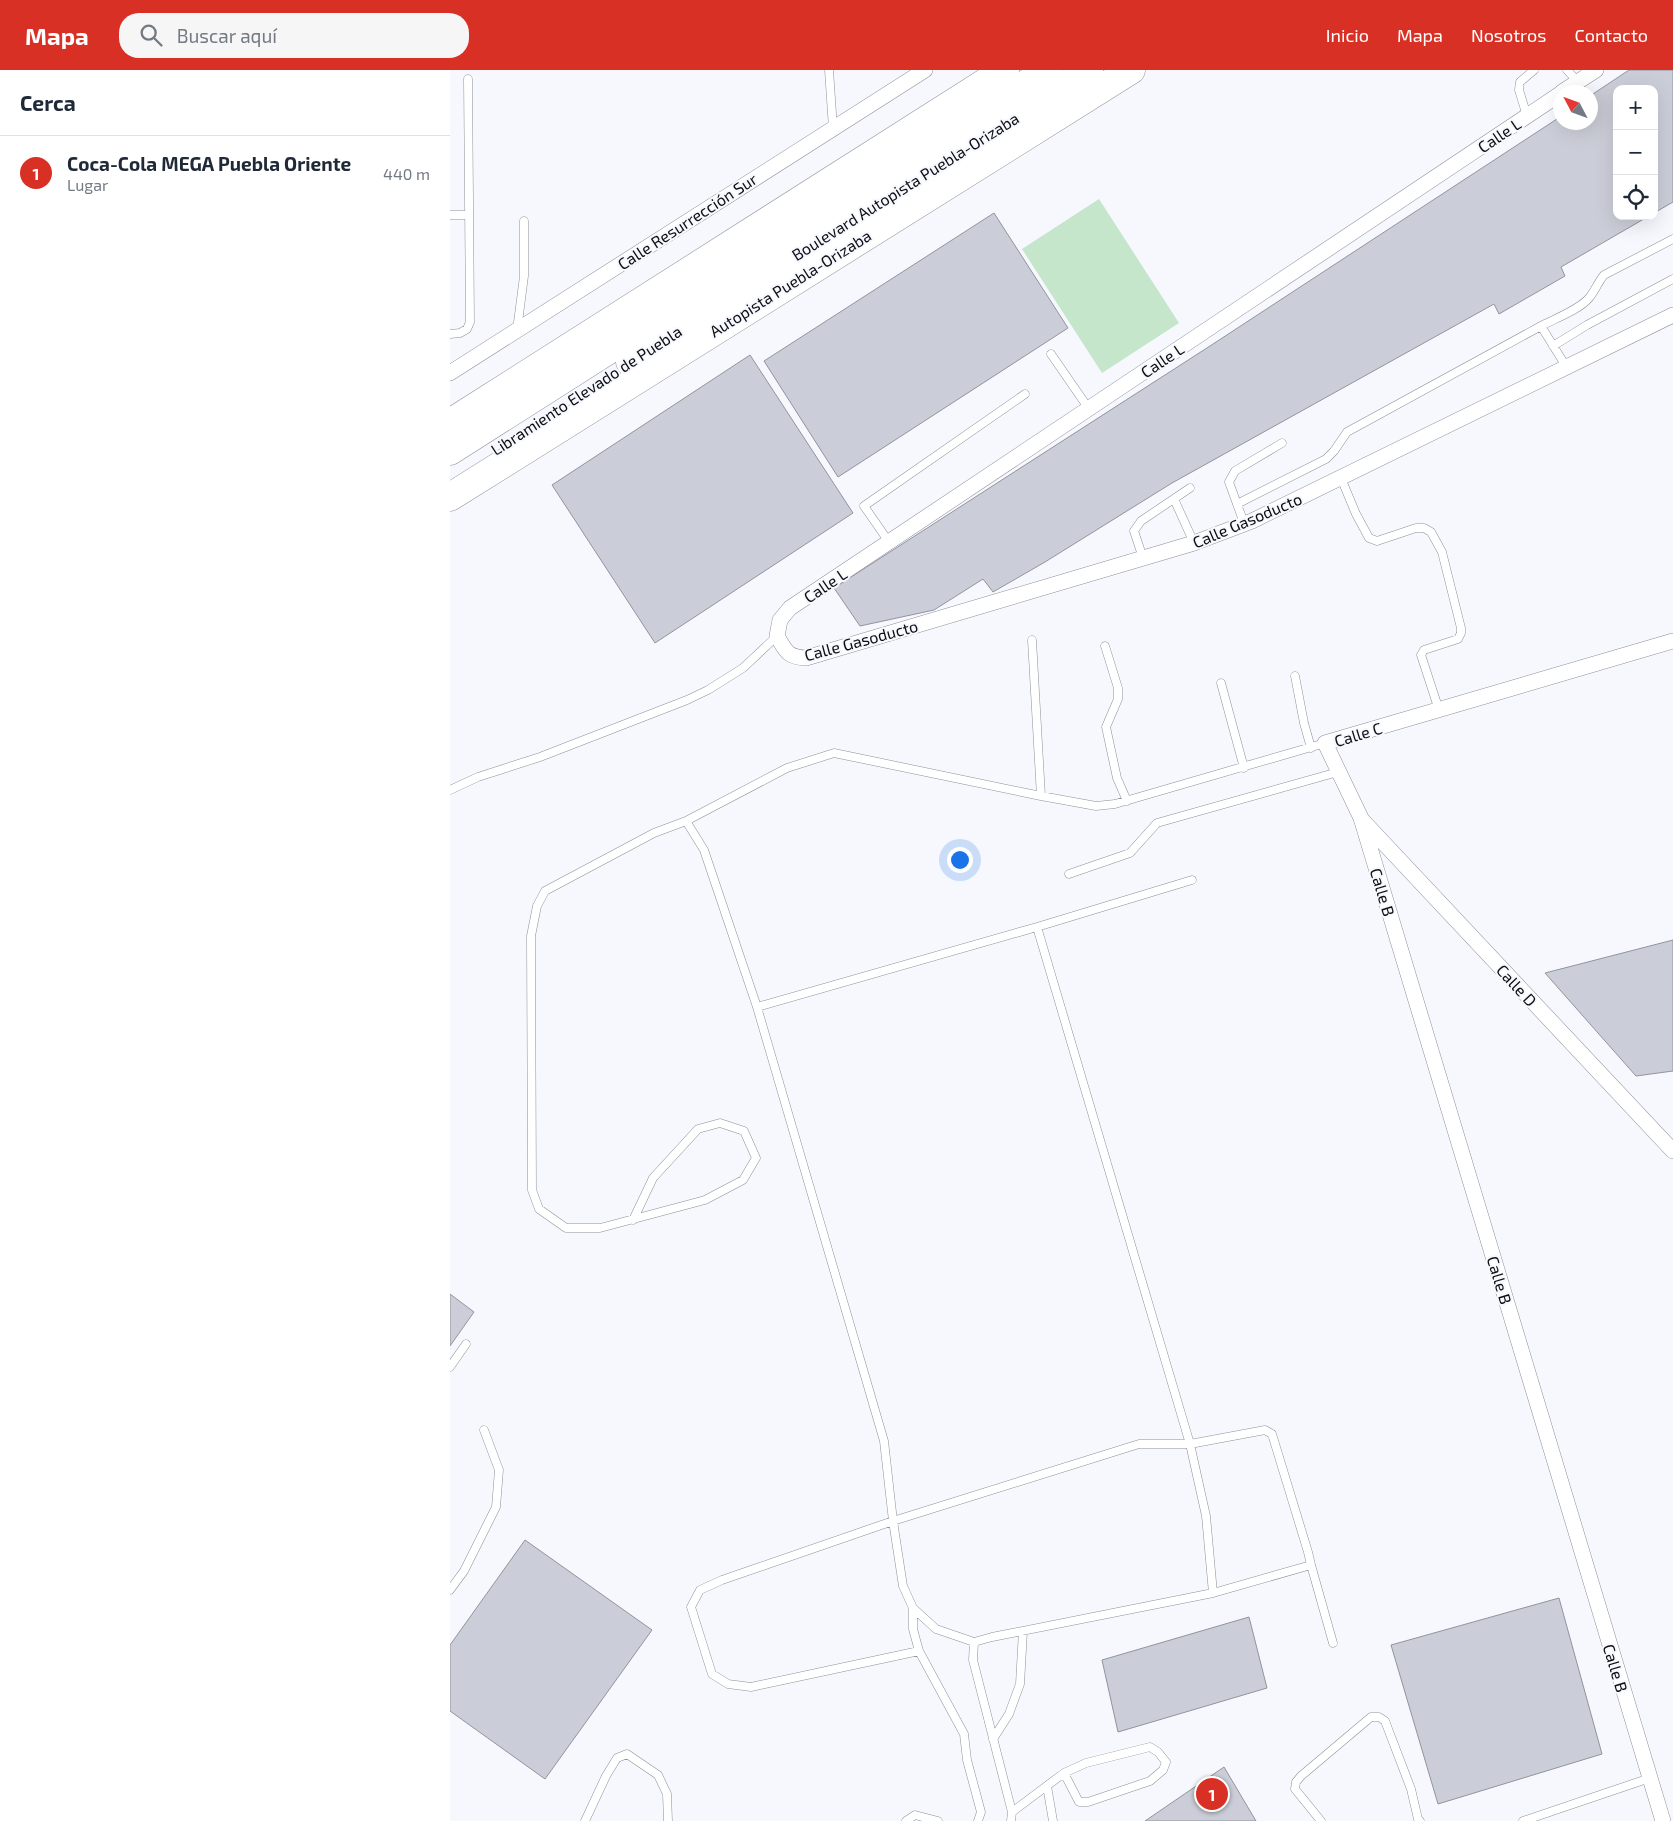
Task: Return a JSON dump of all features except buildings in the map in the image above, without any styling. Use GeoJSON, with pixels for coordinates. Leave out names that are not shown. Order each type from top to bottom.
{"type":"FeatureCollection","features":[{"type":"Feature","properties":{"kind":"highway"},"geometry":{"type":"LineString","coordinates":[[450,423],[1005,70]]}},
{"type":"Feature","properties":{"kind":"highway","name":"Boulevard Autopista Puebla-Orizaba"},"geometry":{"type":"LineString","coordinates":[[718,292],[1048,70]]}},
{"type":"Feature","properties":{"kind":"highway","name":"Boulevard Autopista Puebla-Orizaba"},"geometry":{"type":"LineString","coordinates":[[718,292],[1088,70]]}},
{"type":"Feature","properties":{"kind":"highway","name":"Autopista Puebla-Orizaba"},"geometry":{"type":"LineString","coordinates":[[456,487],[1130,70]]}},
{"type":"Feature","properties":{"kind":"highway","name":"Libramiento Elevado de Puebla"},"geometry":{"type":"LineString","coordinates":[[450,451],[718,292]]}},
{"type":"Feature","properties":{"kind":"highway","name":"Libramiento Elevado de Puebla"},"geometry":{"type":"LineString","coordinates":[[456,487],[718,292]]}},
{"type":"Feature","properties":{"kind":"highway"},"geometry":{"type":"LineString","coordinates":[[450,510],[456,487]]}},
{"type":"Feature","properties":{"kind":"street","name":"Calle Resurrección Sur"},"geometry":{"type":"LineString","coordinates":[[450,373],[925,70]]}},
{"type":"Feature","properties":{"kind":"street","name":"Calle L"},"geometry":{"type":"LineString","coordinates":[[1573,85],[1596,70]]}},
{"type":"Feature","properties":{"kind":"street","name":"Calle L"},"geometry":{"type":"LineString","coordinates":[[776,636],[780,620],[790,608],[1553,99]]}},
{"type":"Feature","properties":{"kind":"street","name":"Calle Gasoducto"},"geometry":{"type":"LineString","coordinates":[[776,636],[786,651],[794,657],[806,658],[1194,543],[1252,521],[1673,315]]}},
{"type":"Feature","properties":{"kind":"street","name":"Calle C"},"geometry":{"type":"LineString","coordinates":[[1318,746],[1673,641]]}},
{"type":"Feature","properties":{"kind":"street","name":"Calle B"},"geometry":{"type":"LineString","coordinates":[[1318,746],[1338,772],[1361,818],[1663,1821]]}},
{"type":"Feature","properties":{"kind":"street","name":"Calle D"},"geometry":{"type":"LineString","coordinates":[[1361,818],[1672,1148]]}},
{"type":"Feature","properties":{"kind":"lane"},"geometry":{"type":"LineString","coordinates":[[829,70],[833,128]]}},
{"type":"Feature","properties":{"kind":"lane"},"geometry":{"type":"LineString","coordinates":[[1528,116],[1519,90],[1520,82],[1534,70]]}},
{"type":"Feature","properties":{"kind":"lane"},"geometry":{"type":"LineString","coordinates":[[1568,70],[1578,82]]}},
{"type":"Feature","properties":{"kind":"lane"},"geometry":{"type":"LineString","coordinates":[[450,334],[460,333],[467,329],[470,322],[468,79]]}},
{"type":"Feature","properties":{"kind":"lane"},"geometry":{"type":"LineString","coordinates":[[450,214],[470,215]]}},
{"type":"Feature","properties":{"kind":"lane"},"geometry":{"type":"LineString","coordinates":[[517,330],[524,276],[524,221]]}},
{"type":"Feature","properties":{"kind":"lane"},"geometry":{"type":"LineString","coordinates":[[1237,504],[1326,459],[1347,432],[1584,302],[1604,275],[1673,239]]}},
{"type":"Feature","properties":{"kind":"lane"},"geometry":{"type":"LineString","coordinates":[[1554,346],[1587,325],[1673,279]]}},
{"type":"Feature","properties":{"kind":"lane"},"geometry":{"type":"LineString","coordinates":[[1541,326],[1567,368]]}},
{"type":"Feature","properties":{"kind":"lane"},"geometry":{"type":"LineString","coordinates":[[1051,354],[1089,409]]}},
{"type":"Feature","properties":{"kind":"lane"},"geometry":{"type":"LineString","coordinates":[[889,542],[864,506],[1025,394]]}},
{"type":"Feature","properties":{"kind":"lane"},"geometry":{"type":"LineString","coordinates":[[1244,523],[1228,482],[1235,471],[1282,443]]}},
{"type":"Feature","properties":{"kind":"lane"},"geometry":{"type":"LineString","coordinates":[[1341,478],[1356,514],[1369,538],[1377,541],[1416,528],[1424,528],[1431,532],[1442,552],[1461,633],[1458,639],[1424,650],[1421,656],[1439,710]]}},
{"type":"Feature","properties":{"kind":"lane"},"geometry":{"type":"LineString","coordinates":[[1142,558],[1134,531],[1141,520],[1190,488]]}},
{"type":"Feature","properties":{"kind":"lane"},"geometry":{"type":"LineString","coordinates":[[1174,499],[1194,543]]}},
{"type":"Feature","properties":{"kind":"lane"},"geometry":{"type":"LineString","coordinates":[[450,790],[478,777],[540,757],[701,694],[743,668],[776,636]]}},
{"type":"Feature","properties":{"kind":"lane"},"geometry":{"type":"LineString","coordinates":[[1032,640],[1041,796]]}},
{"type":"Feature","properties":{"kind":"lane"},"geometry":{"type":"LineString","coordinates":[[1105,646],[1118,688],[1118,699],[1106,727],[1117,778],[1127,801]]}},
{"type":"Feature","properties":{"kind":"lane"},"geometry":{"type":"LineString","coordinates":[[1295,676],[1304,723],[1318,746]]}},
{"type":"Feature","properties":{"kind":"lane"},"geometry":{"type":"LineString","coordinates":[[1220,683],[1244,768]]}},
{"type":"Feature","properties":{"kind":"lane","name":"Calle C"},"geometry":{"type":"LineString","coordinates":[[633,1220],[653,1178],[698,1129],[720,1123],[744,1131],[756,1158],[744,1180],[705,1200],[633,1220],[600,1228],[566,1228],[539,1209],[532,1190],[531,936],[537,906],[545,891],[654,833],[686,821],[787,768],[834,753],[1096,806],[1127,801],[1318,746]]}},
{"type":"Feature","properties":{"kind":"lane"},"geometry":{"type":"LineString","coordinates":[[1069,874],[1130,853],[1157,823],[1338,772]]}},
{"type":"Feature","properties":{"kind":"lane"},"geometry":{"type":"LineString","coordinates":[[686,821],[704,850],[757,1007],[884,1441],[903,1586],[913,1608],[936,1629],[974,1642],[1214,1593],[1311,1565]]}},
{"type":"Feature","properties":{"kind":"lane"},"geometry":{"type":"LineString","coordinates":[[757,1007],[1037,928],[1192,880]]}},
{"type":"Feature","properties":{"kind":"lane"},"geometry":{"type":"LineString","coordinates":[[1037,928],[1190,1444],[1206,1516],[1214,1593]]}},
{"type":"Feature","properties":{"kind":"lane"},"geometry":{"type":"LineString","coordinates":[[450,1367],[466,1344]]}},
{"type":"Feature","properties":{"kind":"lane"},"geometry":{"type":"LineString","coordinates":[[450,1590],[464,1570],[496,1506],[499,1470],[484,1430]]}},
{"type":"Feature","properties":{"kind":"lane"},"geometry":{"type":"LineString","coordinates":[[919,1651],[751,1687],[728,1684],[712,1674],[691,1607],[700,1590],[722,1580],[893,1521],[1139,1444],[1190,1444],[1264,1430],[1272,1434],[1333,1643]]}},
{"type":"Feature","properties":{"kind":"lane"},"geometry":{"type":"LineString","coordinates":[[913,1608],[913,1629],[919,1651],[964,1734],[967,1760],[981,1812],[978,1821]]}},
{"type":"Feature","properties":{"kind":"lane"},"geometry":{"type":"LineString","coordinates":[[993,1739],[1009,1714],[1020,1684],[1023,1631]]}},
{"type":"Feature","properties":{"kind":"lane"},"geometry":{"type":"LineString","coordinates":[[974,1642],[973,1660],[1012,1812],[1011,1821]]}},
{"type":"Feature","properties":{"kind":"lane"},"geometry":{"type":"LineString","coordinates":[[1322,1821],[1295,1789],[1296,1782],[1371,1718],[1379,1717],[1385,1722],[1392,1738],[1411,1789],[1418,1820]]}},
{"type":"Feature","properties":{"kind":"lane"},"geometry":{"type":"LineString","coordinates":[[1012,1812],[1064,1773],[1086,1763],[1150,1747],[1158,1752],[1166,1762],[1163,1770],[1150,1781],[1088,1802],[1079,1802],[1064,1773]]}},
{"type":"Feature","properties":{"kind":"lane"},"geometry":{"type":"LineString","coordinates":[[585,1821],[606,1776],[617,1758],[628,1754],[658,1775],[667,1794],[668,1821]]}},
{"type":"Feature","properties":{"kind":"lane"},"geometry":{"type":"LineString","coordinates":[[1523,1821],[1650,1778]]}},
{"type":"Feature","properties":{"kind":"lane"},"geometry":{"type":"LineString","coordinates":[[1047,1786],[1053,1821]]}},
{"type":"Feature","properties":{"kind":"lane"},"geometry":{"type":"LineString","coordinates":[[906,1821],[915,1815],[938,1821]]}},
{"type":"Feature","properties":{"kind":"green space"},"geometry":{"type":"Polygon","coordinates":[[[1099,199],[1179,323],[1102,373],[1022,249],[1099,199]]]}},
{"type":"Feature","properties":{"kind":"place","name":"Coca-Cola MEGA Puebla Oriente"},"geometry":{"type":"Point","coordinates":[1212,1794]}}]}
